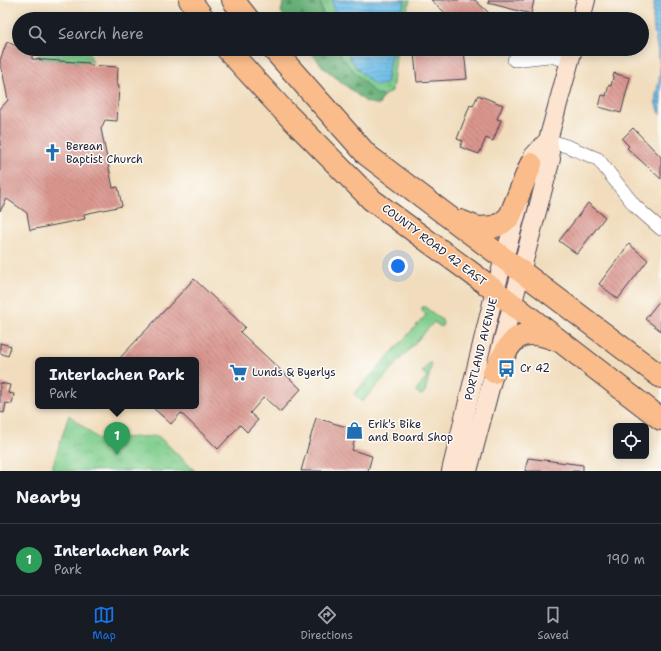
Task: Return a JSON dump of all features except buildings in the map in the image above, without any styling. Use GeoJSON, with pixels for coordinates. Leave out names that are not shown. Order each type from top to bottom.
{"type":"FeatureCollection","features":[{"type":"Feature","properties":{"kind":"highway"},"geometry":{"type":"LineString","coordinates":[[190,0],[199,12]]}},
{"type":"Feature","properties":{"kind":"highway"},"geometry":{"type":"LineString","coordinates":[[233,0],[242,12]]}},
{"type":"Feature","properties":{"kind":"highway","name":"COUNTY ROAD 42 EAST"},"geometry":{"type":"LineString","coordinates":[[233,56],[282,110],[372,200],[504,297],[661,419]]}},
{"type":"Feature","properties":{"kind":"highway"},"geometry":{"type":"LineString","coordinates":[[279,56],[367,155],[661,377]]}},
{"type":"Feature","properties":{"kind":"highway"},"geometry":{"type":"LineString","coordinates":[[448,216],[478,228],[494,227],[502,223],[510,216],[531,164]]}},
{"type":"Feature","properties":{"kind":"highway"},"geometry":{"type":"LineString","coordinates":[[494,372],[515,338],[522,335],[538,334],[560,341]]}},
{"type":"Feature","properties":{"kind":"street"},"geometry":{"type":"LineString","coordinates":[[583,12],[586,0]]}},
{"type":"Feature","properties":{"kind":"street","name":"PORTLAND AVENUE"},"geometry":{"type":"LineString","coordinates":[[514,60],[550,56]]}},
{"type":"Feature","properties":{"kind":"street","name":"PORTLAND AVENUE"},"geometry":{"type":"LineString","coordinates":[[451,471],[513,266],[551,159],[548,140],[572,56]]}},
{"type":"Feature","properties":{"kind":"street"},"geometry":{"type":"LineString","coordinates":[[548,140],[598,159],[635,206],[661,229]]}},
{"type":"Feature","properties":{"kind":"street","name":"PORTLAND AVENUE"},"geometry":{"type":"LineString","coordinates":[[513,266],[533,156],[548,140]]}},
{"type":"Feature","properties":{"kind":"street","name":"PORTLAND AVENUE"},"geometry":{"type":"LineString","coordinates":[[468,471],[494,372],[504,297]]}},
{"type":"Feature","properties":{"kind":"green space"},"geometry":{"type":"Polygon","coordinates":[[[284,0],[320,0],[323,12],[281,12],[284,0]]]}},
{"type":"Feature","properties":{"kind":"green space"},"geometry":{"type":"Polygon","coordinates":[[[320,0],[410,0],[407,12],[323,12],[320,0]]]}},
{"type":"Feature","properties":{"kind":"green space"},"geometry":{"type":"Polygon","coordinates":[[[38,56],[90,56],[93,62],[37,59],[38,56]]]}},
{"type":"Feature","properties":{"kind":"green space"},"geometry":{"type":"Polygon","coordinates":[[[314,56],[341,56],[375,94],[383,96],[379,105],[366,102],[324,68],[314,56]]]}},
{"type":"Feature","properties":{"kind":"green space"},"geometry":{"type":"Polygon","coordinates":[[[341,56],[396,56],[392,91],[383,96],[375,94],[341,56]]]}},
{"type":"Feature","properties":{"kind":"green space"},"geometry":{"type":"Polygon","coordinates":[[[422,307],[425,307],[442,320],[443,325],[441,327],[434,322],[362,402],[354,394],[426,315],[422,311],[422,307]]]}},
{"type":"Feature","properties":{"kind":"green space"},"geometry":{"type":"Polygon","coordinates":[[[429,363],[432,364],[425,392],[420,395],[416,391],[427,377],[422,372],[429,363]]]}},
{"type":"Feature","properties":{"kind":"green space"},"geometry":{"type":"Polygon","coordinates":[[[69,415],[98,439],[158,436],[195,471],[51,471],[69,415]]]}},
{"type":"Feature","properties":{"kind":"water"},"geometry":{"type":"Polygon","coordinates":[[[332,0],[405,0],[402,12],[335,12],[332,0]]]}},
{"type":"Feature","properties":{"kind":"water"},"geometry":{"type":"Polygon","coordinates":[[[655,0],[661,0],[661,116],[656,106],[660,67],[653,25],[653,9],[655,0]]]}},
{"type":"Feature","properties":{"kind":"water"},"geometry":{"type":"Polygon","coordinates":[[[349,56],[391,56],[386,84],[376,86],[362,74],[349,56]]]}},
{"type":"Feature","properties":{"kind":"place","name":"Berean Baptist Church"},"geometry":{"type":"Point","coordinates":[53,152]}},
{"type":"Feature","properties":{"kind":"place","name":"Cr 42"},"geometry":{"type":"Point","coordinates":[507,368]}},
{"type":"Feature","properties":{"kind":"place","name":"Lunds & Byerlys"},"geometry":{"type":"Point","coordinates":[239,372]}},
{"type":"Feature","properties":{"kind":"place","name":"Erik's Bike and Board Shop"},"geometry":{"type":"Point","coordinates":[355,430]}},
{"type":"Feature","properties":{"kind":"place","name":"Interlachen Park"},"geometry":{"type":"Point","coordinates":[117,455]}}]}
